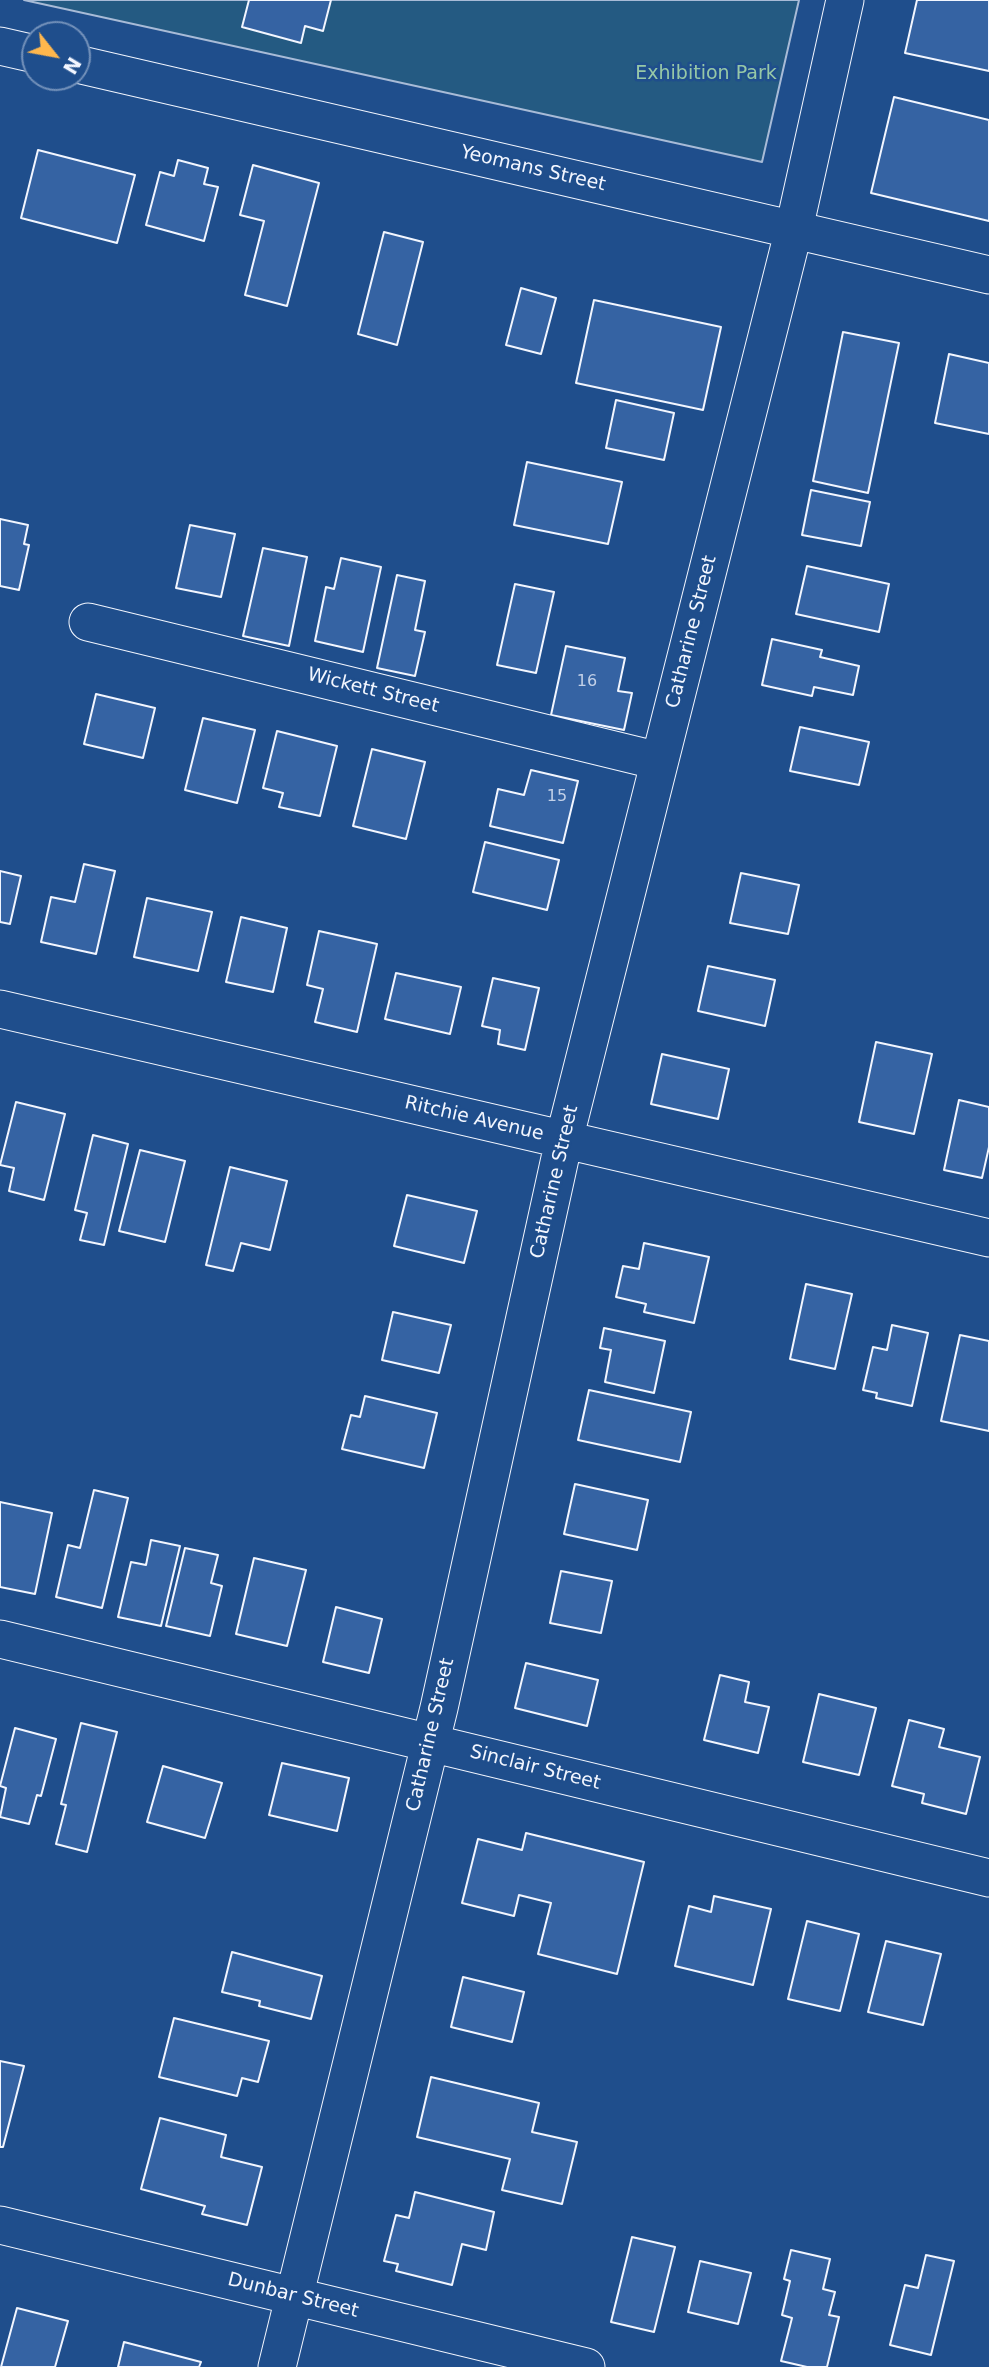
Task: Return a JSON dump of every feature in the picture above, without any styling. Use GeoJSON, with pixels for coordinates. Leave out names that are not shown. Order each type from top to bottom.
{"type":"FeatureCollection","features":[{"type":"Feature","properties":{"kind":"street","name":"Catharine Street"},"geometry":{"type":"LineString","coordinates":[[277,2367],[292,2296],[430,1743],[564,1140],[794,229],[845,0]]}},
{"type":"Feature","properties":{"kind":"street"},"geometry":{"type":"LineString","coordinates":[[0,46],[21,51]]}},
{"type":"Feature","properties":{"kind":"street","name":"Yeomans Street"},"geometry":{"type":"LineString","coordinates":[[91,67],[989,275]]}},
{"type":"Feature","properties":{"kind":"street","name":"Wickett Street"},"geometry":{"type":"LineString","coordinates":[[88,622],[659,761]]}},
{"type":"Feature","properties":{"kind":"street","name":"Ritchie Avenue"},"geometry":{"type":"LineString","coordinates":[[0,1009],[989,1238]]}},
{"type":"Feature","properties":{"kind":"street","name":"Sinclair Street"},"geometry":{"type":"LineString","coordinates":[[0,1639],[989,1878]]}},
{"type":"Feature","properties":{"kind":"street","name":"Dunbar Street"},"geometry":{"type":"LineString","coordinates":[[0,2225],[586,2367]]}},
{"type":"Feature","properties":{"kind":"green space","name":"Exhibition Park"},"geometry":{"type":"Polygon","coordinates":[[[24,0],[799,0],[762,162],[24,0]]]}},
{"type":"Feature","properties":{"kind":"building"},"geometry":{"type":"Polygon","coordinates":[[[249,0],[331,0],[323,31],[305,26],[301,43],[242,27],[249,0]]]}},
{"type":"Feature","properties":{"kind":"building"},"geometry":{"type":"Polygon","coordinates":[[[917,0],[989,0],[989,71],[905,53],[917,0]]]}},
{"type":"Feature","properties":{"kind":"building"},"geometry":{"type":"Polygon","coordinates":[[[894,97],[989,120],[989,221],[871,193],[894,97]]]}},
{"type":"Feature","properties":{"kind":"building"},"geometry":{"type":"Polygon","coordinates":[[[38,150],[135,175],[117,243],[21,218],[38,150]]]}},
{"type":"Feature","properties":{"kind":"building"},"geometry":{"type":"Polygon","coordinates":[[[178,160],[208,168],[204,184],[218,187],[204,241],[146,225],[160,172],[174,176],[178,160]]]}},
{"type":"Feature","properties":{"kind":"building"},"geometry":{"type":"Polygon","coordinates":[[[253,165],[319,183],[287,306],[245,295],[264,221],[240,215],[253,165]]]}},
{"type":"Feature","properties":{"kind":"building"},"geometry":{"type":"Polygon","coordinates":[[[384,232],[423,242],[397,345],[358,334],[384,232]]]}},
{"type":"Feature","properties":{"kind":"building"},"geometry":{"type":"Polygon","coordinates":[[[521,288],[556,298],[541,354],[506,345],[521,288]]]}},
{"type":"Feature","properties":{"kind":"building"},"geometry":{"type":"Polygon","coordinates":[[[594,300],[721,327],[703,410],[576,383],[594,300]]]}},
{"type":"Feature","properties":{"kind":"building"},"geometry":{"type":"Polygon","coordinates":[[[843,332],[899,343],[868,493],[813,481],[843,332]]]}},
{"type":"Feature","properties":{"kind":"building"},"geometry":{"type":"Polygon","coordinates":[[[949,354],[989,363],[989,434],[935,423],[949,354]]]}},
{"type":"Feature","properties":{"kind":"building"},"geometry":{"type":"Polygon","coordinates":[[[616,400],[674,413],[664,460],[606,448],[616,400]]]}},
{"type":"Feature","properties":{"kind":"building"},"geometry":{"type":"Polygon","coordinates":[[[527,462],[622,482],[608,544],[514,525],[527,462]]]}},
{"type":"Feature","properties":{"kind":"building"},"geometry":{"type":"Polygon","coordinates":[[[811,490],[870,502],[861,546],[802,535],[811,490]]]}},
{"type":"Feature","properties":{"kind":"building"},"geometry":{"type":"Polygon","coordinates":[[[0,519],[28,525],[24,544],[29,545],[19,590],[0,586],[0,519]]]}},
{"type":"Feature","properties":{"kind":"building"},"geometry":{"type":"Polygon","coordinates":[[[190,525],[235,534],[221,597],[176,588],[190,525]]]}},
{"type":"Feature","properties":{"kind":"building"},"geometry":{"type":"Polygon","coordinates":[[[263,548],[307,557],[289,646],[243,636],[263,548]]]}},
{"type":"Feature","properties":{"kind":"building"},"geometry":{"type":"Polygon","coordinates":[[[341,558],[381,567],[363,652],[315,641],[326,587],[334,589],[341,558]]]}},
{"type":"Feature","properties":{"kind":"building"},"geometry":{"type":"Polygon","coordinates":[[[807,566],[889,584],[879,632],[796,614],[807,566]]]}},
{"type":"Feature","properties":{"kind":"building"},"geometry":{"type":"Polygon","coordinates":[[[397,575],[425,581],[415,630],[425,632],[415,676],[377,668],[397,575]]]}},
{"type":"Feature","properties":{"kind":"building"},"geometry":{"type":"Polygon","coordinates":[[[515,584],[554,592],[536,673],[497,665],[515,584]]]}},
{"type":"Feature","properties":{"kind":"building"},"geometry":{"type":"Polygon","coordinates":[[[772,639],[822,650],[820,657],[859,666],[853,695],[814,687],[812,696],[762,685],[772,639]]]}},
{"type":"Feature","properties":{"kind":"building"},"geometry":{"type":"Polygon","coordinates":[[[566,646],[625,658],[618,691],[632,693],[624,730],[551,715],[566,646]]]}},
{"type":"Feature","properties":{"kind":"building"},"geometry":{"type":"Polygon","coordinates":[[[96,694],[155,708],[143,758],[84,744],[96,694]]]}},
{"type":"Feature","properties":{"kind":"building"},"geometry":{"type":"Polygon","coordinates":[[[203,718],[255,730],[237,803],[185,790],[203,718]]]}},
{"type":"Feature","properties":{"kind":"building"},"geometry":{"type":"Polygon","coordinates":[[[800,727],[869,742],[859,785],[790,771],[800,727]]]}},
{"type":"Feature","properties":{"kind":"building"},"geometry":{"type":"Polygon","coordinates":[[[277,731],[337,746],[320,816],[279,807],[283,793],[263,788],[277,731]]]}},
{"type":"Feature","properties":{"kind":"building"},"geometry":{"type":"Polygon","coordinates":[[[372,749],[425,762],[406,839],[353,826],[372,749]]]}},
{"type":"Feature","properties":{"kind":"building"},"geometry":{"type":"Polygon","coordinates":[[[531,770],[578,781],[563,843],[490,826],[498,789],[524,795],[531,770]]]}},
{"type":"Feature","properties":{"kind":"building"},"geometry":{"type":"Polygon","coordinates":[[[485,842],[559,860],[547,910],[473,892],[485,842]]]}},
{"type":"Feature","properties":{"kind":"building"},"geometry":{"type":"Polygon","coordinates":[[[84,864],[115,871],[96,954],[41,942],[51,897],[75,902],[84,864]]]}},
{"type":"Feature","properties":{"kind":"building"},"geometry":{"type":"Polygon","coordinates":[[[0,871],[21,876],[10,924],[0,922],[0,871]]]}},
{"type":"Feature","properties":{"kind":"building"},"geometry":{"type":"Polygon","coordinates":[[[741,873],[799,885],[788,934],[730,923],[741,873]]]}},
{"type":"Feature","properties":{"kind":"building"},"geometry":{"type":"Polygon","coordinates":[[[147,898],[212,912],[198,971],[134,957],[147,898]]]}},
{"type":"Feature","properties":{"kind":"building"},"geometry":{"type":"Polygon","coordinates":[[[241,917],[287,928],[273,992],[226,982],[241,917]]]}},
{"type":"Feature","properties":{"kind":"building"},"geometry":{"type":"Polygon","coordinates":[[[319,931],[377,944],[357,1032],[315,1022],[323,989],[307,985],[319,931]]]}},
{"type":"Feature","properties":{"kind":"building"},"geometry":{"type":"Polygon","coordinates":[[[708,966],[775,980],[765,1026],[698,1011],[708,966]]]}},
{"type":"Feature","properties":{"kind":"building"},"geometry":{"type":"Polygon","coordinates":[[[396,973],[461,987],[450,1034],[385,1019],[396,973]]]}},
{"type":"Feature","properties":{"kind":"building"},"geometry":{"type":"Polygon","coordinates":[[[493,978],[539,988],[525,1050],[498,1044],[500,1030],[482,1026],[493,978]]]}},
{"type":"Feature","properties":{"kind":"building"},"geometry":{"type":"Polygon","coordinates":[[[876,1042],[932,1054],[914,1134],[859,1122],[876,1042]]]}},
{"type":"Feature","properties":{"kind":"building"},"geometry":{"type":"Polygon","coordinates":[[[662,1054],[729,1069],[718,1119],[651,1104],[662,1054]]]}},
{"type":"Feature","properties":{"kind":"building"},"geometry":{"type":"Polygon","coordinates":[[[959,1100],[989,1107],[989,1147],[982,1178],[944,1170],[959,1100]]]}},
{"type":"Feature","properties":{"kind":"building"},"geometry":{"type":"Polygon","coordinates":[[[16,1102],[65,1114],[44,1200],[9,1191],[14,1168],[0,1165],[16,1102]]]}},
{"type":"Feature","properties":{"kind":"building"},"geometry":{"type":"Polygon","coordinates":[[[93,1135],[128,1144],[104,1245],[80,1240],[87,1213],[75,1210],[93,1135]]]}},
{"type":"Feature","properties":{"kind":"building"},"geometry":{"type":"Polygon","coordinates":[[[140,1150],[185,1161],[165,1242],[119,1231],[140,1150]]]}},
{"type":"Feature","properties":{"kind":"building"},"geometry":{"type":"Polygon","coordinates":[[[230,1167],[287,1181],[270,1250],[241,1243],[233,1271],[206,1265],[230,1167]]]}},
{"type":"Feature","properties":{"kind":"building"},"geometry":{"type":"Polygon","coordinates":[[[407,1195],[477,1211],[464,1263],[394,1246],[407,1195]]]}},
{"type":"Feature","properties":{"kind":"building"},"geometry":{"type":"Polygon","coordinates":[[[644,1243],[709,1257],[694,1323],[644,1312],[646,1304],[616,1297],[623,1266],[639,1269],[644,1243]]]}},
{"type":"Feature","properties":{"kind":"building"},"geometry":{"type":"Polygon","coordinates":[[[806,1284],[852,1294],[835,1369],[790,1359],[806,1284]]]}},
{"type":"Feature","properties":{"kind":"building"},"geometry":{"type":"Polygon","coordinates":[[[393,1312],[451,1325],[439,1373],[382,1360],[393,1312]]]}},
{"type":"Feature","properties":{"kind":"building"},"geometry":{"type":"Polygon","coordinates":[[[892,1325],[928,1333],[912,1406],[876,1398],[877,1393],[863,1390],[873,1347],[887,1350],[892,1325]]]}},
{"type":"Feature","properties":{"kind":"building"},"geometry":{"type":"Polygon","coordinates":[[[604,1328],[665,1341],[654,1393],[605,1382],[611,1350],[600,1348],[604,1328]]]}},
{"type":"Feature","properties":{"kind":"building"},"geometry":{"type":"Polygon","coordinates":[[[960,1335],[989,1341],[989,1431],[941,1421],[960,1335]]]}},
{"type":"Feature","properties":{"kind":"building"},"geometry":{"type":"Polygon","coordinates":[[[589,1390],[691,1412],[680,1462],[578,1440],[589,1390]]]}},
{"type":"Feature","properties":{"kind":"building"},"geometry":{"type":"Polygon","coordinates":[[[365,1396],[437,1413],[424,1468],[342,1449],[351,1415],[360,1417],[365,1396]]]}},
{"type":"Feature","properties":{"kind":"building"},"geometry":{"type":"Polygon","coordinates":[[[575,1484],[648,1500],[637,1550],[564,1534],[575,1484]]]}},
{"type":"Feature","properties":{"kind":"building"},"geometry":{"type":"Polygon","coordinates":[[[94,1490],[128,1498],[102,1608],[56,1597],[68,1545],[80,1548],[94,1490]]]}},
{"type":"Feature","properties":{"kind":"building"},"geometry":{"type":"Polygon","coordinates":[[[0,1502],[52,1513],[35,1594],[0,1587],[0,1502]]]}},
{"type":"Feature","properties":{"kind":"building"},"geometry":{"type":"Polygon","coordinates":[[[151,1540],[180,1546],[161,1626],[118,1617],[131,1562],[146,1565],[151,1540]]]}},
{"type":"Feature","properties":{"kind":"building"},"geometry":{"type":"Polygon","coordinates":[[[185,1548],[218,1555],[211,1583],[222,1586],[210,1636],[166,1626],[185,1548]]]}},
{"type":"Feature","properties":{"kind":"building"},"geometry":{"type":"Polygon","coordinates":[[[254,1558],[306,1570],[287,1646],[236,1634],[254,1558]]]}},
{"type":"Feature","properties":{"kind":"building"},"geometry":{"type":"Polygon","coordinates":[[[561,1571],[612,1581],[601,1633],[550,1623],[561,1571]]]}},
{"type":"Feature","properties":{"kind":"building"},"geometry":{"type":"Polygon","coordinates":[[[336,1607],[382,1619],[369,1673],[323,1662],[336,1607]]]}},
{"type":"Feature","properties":{"kind":"building"},"geometry":{"type":"Polygon","coordinates":[[[526,1663],[598,1680],[587,1726],[515,1708],[526,1663]]]}},
{"type":"Feature","properties":{"kind":"building"},"geometry":{"type":"Polygon","coordinates":[[[720,1675],[749,1682],[745,1702],[769,1707],[758,1753],[704,1740],[720,1675]]]}},
{"type":"Feature","properties":{"kind":"building"},"geometry":{"type":"Polygon","coordinates":[[[819,1694],[876,1708],[859,1775],[803,1762],[819,1694]]]}},
{"type":"Feature","properties":{"kind":"building"},"geometry":{"type":"Polygon","coordinates":[[[909,1720],[944,1729],[939,1747],[980,1757],[966,1814],[922,1803],[924,1794],[892,1786],[909,1720]]]}},
{"type":"Feature","properties":{"kind":"building"},"geometry":{"type":"Polygon","coordinates":[[[81,1723],[117,1732],[87,1852],[56,1844],[66,1805],[61,1804],[81,1723]]]}},
{"type":"Feature","properties":{"kind":"building"},"geometry":{"type":"Polygon","coordinates":[[[15,1728],[56,1739],[41,1796],[37,1795],[29,1824],[0,1817],[6,1788],[0,1786],[15,1728]]]}},
{"type":"Feature","properties":{"kind":"building"},"geometry":{"type":"Polygon","coordinates":[[[282,1763],[349,1778],[337,1831],[269,1815],[282,1763]]]}},
{"type":"Feature","properties":{"kind":"building"},"geometry":{"type":"Polygon","coordinates":[[[163,1766],[222,1783],[205,1838],[147,1822],[163,1766]]]}},
{"type":"Feature","properties":{"kind":"building"},"geometry":{"type":"Polygon","coordinates":[[[526,1833],[644,1862],[617,1974],[538,1954],[551,1903],[519,1895],[514,1916],[462,1903],[478,1839],[522,1850],[526,1833]]]}},
{"type":"Feature","properties":{"kind":"building"},"geometry":{"type":"Polygon","coordinates":[[[714,1896],[771,1909],[753,1985],[675,1966],[689,1906],[711,1912],[714,1896]]]}},
{"type":"Feature","properties":{"kind":"building"},"geometry":{"type":"Polygon","coordinates":[[[807,1921],[859,1934],[840,2011],[788,1999],[807,1921]]]}},
{"type":"Feature","properties":{"kind":"building"},"geometry":{"type":"Polygon","coordinates":[[[886,1941],[941,1954],[923,2025],[868,2012],[886,1941]]]}},
{"type":"Feature","properties":{"kind":"building"},"geometry":{"type":"Polygon","coordinates":[[[232,1952],[322,1976],[311,2019],[259,2006],[260,2001],[222,1992],[232,1952]]]}},
{"type":"Feature","properties":{"kind":"building"},"geometry":{"type":"Polygon","coordinates":[[[463,1977],[524,1992],[512,2042],[451,2027],[463,1977]]]}},
{"type":"Feature","properties":{"kind":"building"},"geometry":{"type":"Polygon","coordinates":[[[174,2018],[269,2041],[258,2082],[242,2078],[237,2096],[159,2077],[174,2018]]]}},
{"type":"Feature","properties":{"kind":"building"},"geometry":{"type":"Polygon","coordinates":[[[0,2061],[24,2066],[3,2147],[0,2147],[0,2061]]]}},
{"type":"Feature","properties":{"kind":"building"},"geometry":{"type":"Polygon","coordinates":[[[431,2077],[539,2103],[532,2132],[577,2142],[562,2204],[502,2190],[510,2159],[417,2137],[431,2077]]]}},
{"type":"Feature","properties":{"kind":"building"},"geometry":{"type":"Polygon","coordinates":[[[160,2118],[226,2135],[221,2157],[262,2167],[247,2225],[202,2214],[205,2206],[141,2189],[160,2118]]]}},
{"type":"Feature","properties":{"kind":"building"},"geometry":{"type":"Polygon","coordinates":[[[415,2192],[494,2212],[486,2250],[462,2244],[452,2285],[396,2271],[398,2264],[384,2261],[396,2215],[409,2218],[415,2192]]]}},
{"type":"Feature","properties":{"kind":"building"},"geometry":{"type":"Polygon","coordinates":[[[632,2237],[675,2247],[654,2332],[611,2322],[632,2237]]]}},
{"type":"Feature","properties":{"kind":"building"},"geometry":{"type":"Polygon","coordinates":[[[791,2250],[830,2259],[823,2289],[835,2292],[829,2315],[839,2317],[827,2367],[807,2367],[781,2361],[792,2318],[782,2315],[790,2281],[784,2279],[791,2250]]]}},
{"type":"Feature","properties":{"kind":"building"},"geometry":{"type":"Polygon","coordinates":[[[926,2255],[954,2261],[931,2355],[890,2345],[905,2285],[918,2288],[926,2255]]]}},
{"type":"Feature","properties":{"kind":"building"},"geometry":{"type":"Polygon","coordinates":[[[700,2261],[751,2273],[738,2324],[688,2312],[700,2261]]]}},
{"type":"Feature","properties":{"kind":"building"},"geometry":{"type":"Polygon","coordinates":[[[17,2308],[68,2321],[55,2367],[1,2367],[17,2308]]]}},
{"type":"Feature","properties":{"kind":"building"},"geometry":{"type":"Polygon","coordinates":[[[124,2342],[201,2362],[199,2367],[118,2367],[124,2342]]]}}]}
